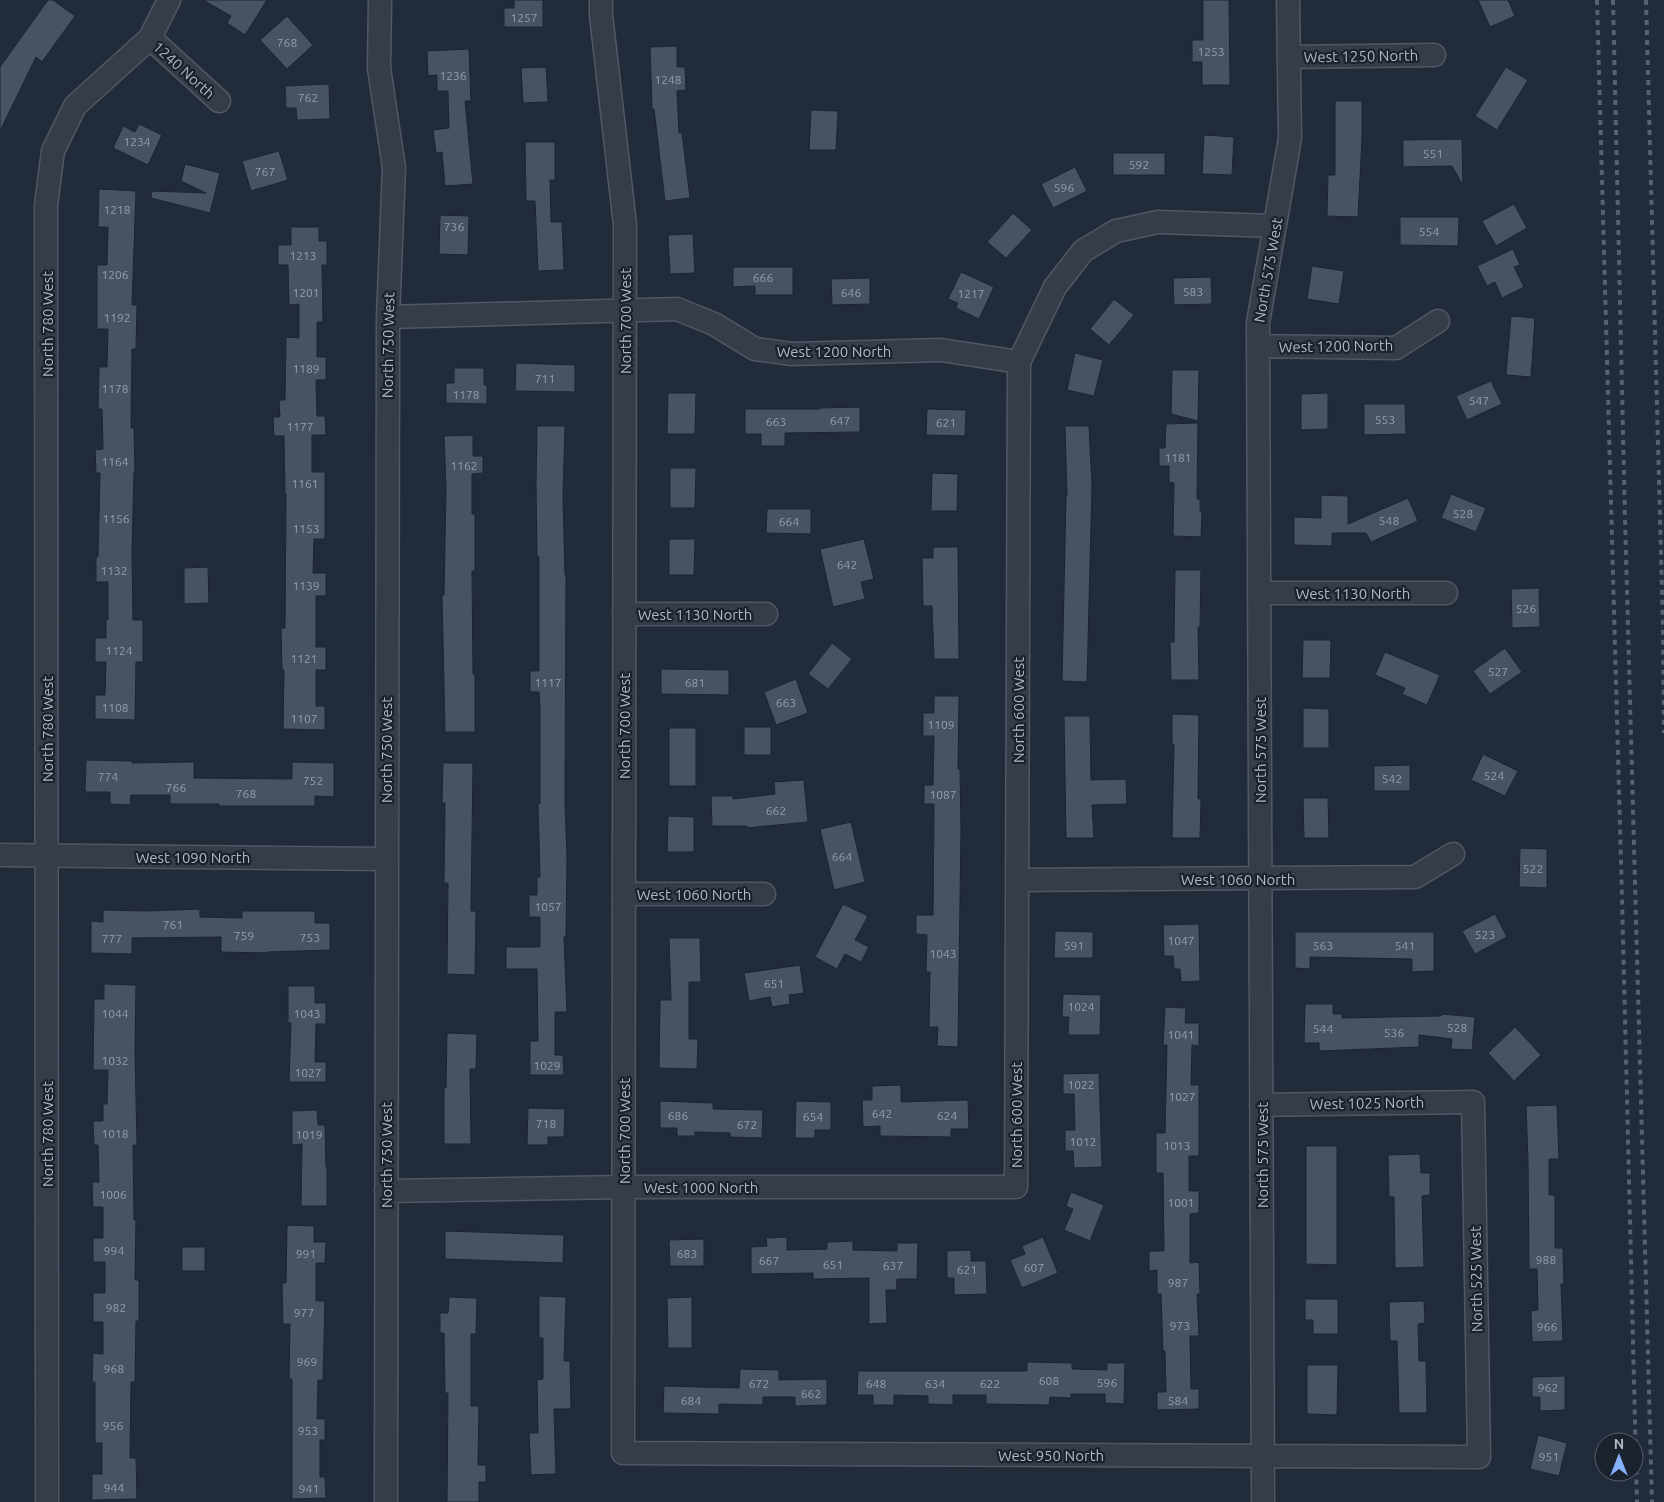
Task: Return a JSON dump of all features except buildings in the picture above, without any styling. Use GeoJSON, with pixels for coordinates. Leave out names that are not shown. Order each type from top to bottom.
{"type":"FeatureCollection","features":[{"type":"Feature","properties":{"kind":"street","name":"North 780 West"},"geometry":{"type":"LineString","coordinates":[[48,1502],[46,205],[53,151],[75,106],[150,38],[169,0]]}},
{"type":"Feature","properties":{"kind":"street","name":"North 750 West"},"geometry":{"type":"LineString","coordinates":[[380,0],[379,68],[394,168],[388,317],[386,1502]]}},
{"type":"Feature","properties":{"kind":"street","name":"North 700 West"},"geometry":{"type":"LineString","coordinates":[[601,0],[602,25],[625,224],[623,1453]]}},
{"type":"Feature","properties":{"kind":"street","name":"North 575 West"},"geometry":{"type":"LineString","coordinates":[[1263,1502],[1258,323],[1290,138],[1288,0]]}},
{"type":"Feature","properties":{"kind":"street","name":"1240 North"},"geometry":{"type":"LineString","coordinates":[[150,38],[219,101]]}},
{"type":"Feature","properties":{"kind":"street","name":"West 1250 North"},"geometry":{"type":"LineString","coordinates":[[1289,57],[1434,55]]}},
{"type":"Feature","properties":{"kind":"street","name":"North 600 West"},"geometry":{"type":"LineString","coordinates":[[1016,1187],[1019,362],[1055,287],[1083,251],[1116,231],[1158,222],[1275,226]]}},
{"type":"Feature","properties":{"kind":"street","name":"West 1200 North"},"geometry":{"type":"LineString","coordinates":[[388,317],[677,309],[714,324],[755,349],[792,354],[941,350],[1019,362]]}},
{"type":"Feature","properties":{"kind":"street","name":"West 1200 North"},"geometry":{"type":"LineString","coordinates":[[1258,346],[1396,348],[1438,321]]}},
{"type":"Feature","properties":{"kind":"street","name":"West 1130 North"},"geometry":{"type":"LineString","coordinates":[[1259,593],[1446,593]]}},
{"type":"Feature","properties":{"kind":"street","name":"West 1130 North"},"geometry":{"type":"LineString","coordinates":[[624,614],[766,614]]}},
{"type":"Feature","properties":{"kind":"street","name":"West 1060 North"},"geometry":{"type":"LineString","coordinates":[[1017,880],[1415,877],[1453,854]]}},
{"type":"Feature","properties":{"kind":"street","name":"West 1090 North"},"geometry":{"type":"LineString","coordinates":[[0,856],[386,858]]}},
{"type":"Feature","properties":{"kind":"street","name":"West 1060 North"},"geometry":{"type":"LineString","coordinates":[[624,894],[764,894]]}},
{"type":"Feature","properties":{"kind":"street","name":"West 1025 North"},"geometry":{"type":"LineString","coordinates":[[1261,1104],[1473,1102]]}},
{"type":"Feature","properties":{"kind":"street","name":"North 525 West"},"geometry":{"type":"LineString","coordinates":[[1473,1102],[1480,1457]]}},
{"type":"Feature","properties":{"kind":"street","name":"West 1000 North"},"geometry":{"type":"LineString","coordinates":[[386,1191],[624,1187],[1016,1187]]}},
{"type":"Feature","properties":{"kind":"street","name":"West 950 North"},"geometry":{"type":"LineString","coordinates":[[623,1453],[1480,1457]]}},
{"type":"Feature","properties":{"kind":"railway"},"geometry":{"type":"LineString","coordinates":[[1597,0],[1637,1502]]}},
{"type":"Feature","properties":{"kind":"railway"},"geometry":{"type":"LineString","coordinates":[[1613,0],[1652,1502]]}},
{"type":"Feature","properties":{"kind":"railway"},"geometry":{"type":"LineString","coordinates":[[1646,0],[1663,627],[1664,733]]}}]}
